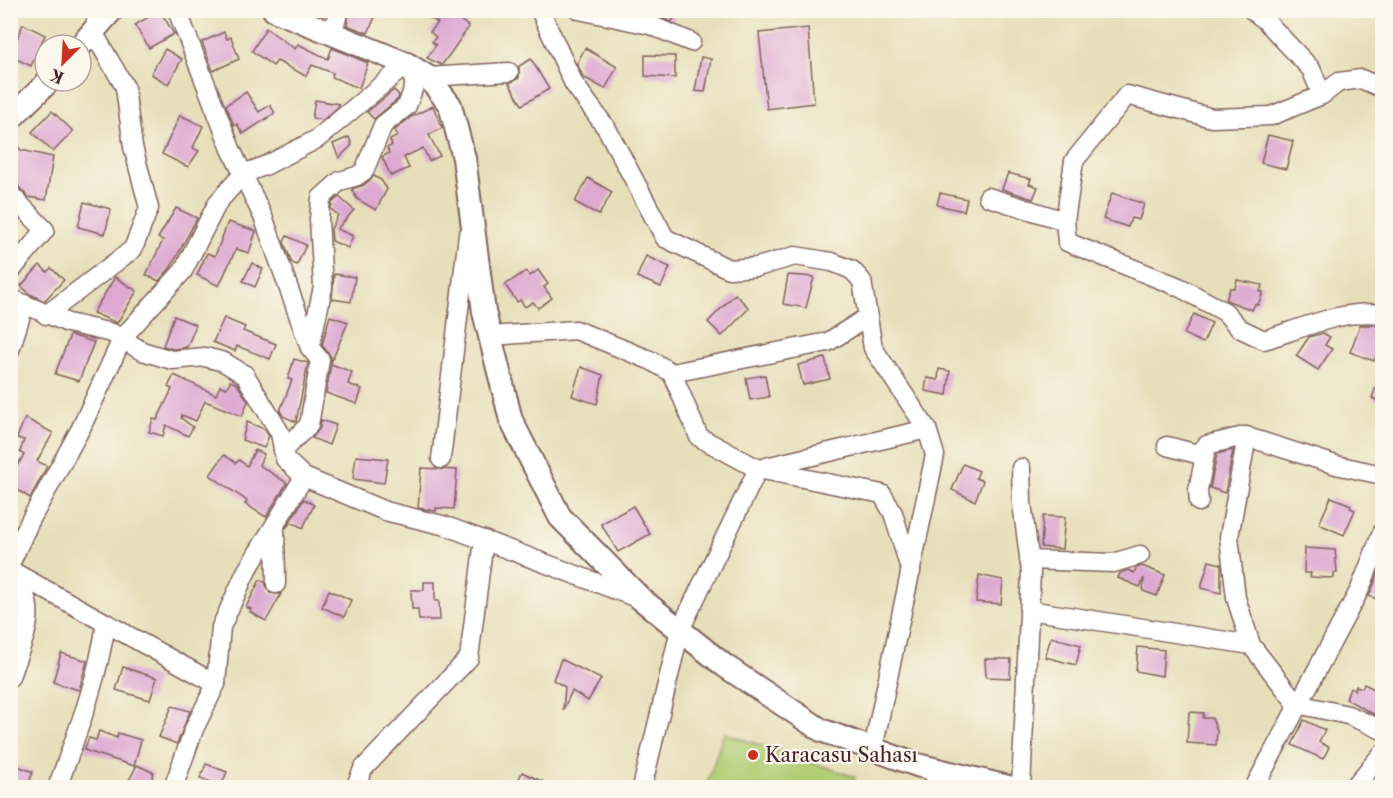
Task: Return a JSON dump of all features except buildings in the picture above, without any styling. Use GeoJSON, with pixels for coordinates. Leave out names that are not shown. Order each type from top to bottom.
{"type":"FeatureCollection","features":[{"type":"Feature","properties":{"kind":"main road"},"geometry":{"type":"LineString","coordinates":[[92,33],[112,10]]}},
{"type":"Feature","properties":{"kind":"main road"},"geometry":{"type":"LineString","coordinates":[[274,10],[407,64],[428,77],[450,105],[464,158],[484,312],[511,420],[560,517],[641,599],[725,666],[821,730],[873,749],[936,779],[1012,788]]}},
{"type":"Feature","properties":{"kind":"main road"},"geometry":{"type":"LineString","coordinates":[[10,119],[37,93]]}},
{"type":"Feature","properties":{"kind":"street"},"geometry":{"type":"LineString","coordinates":[[89,33],[99,10]]}},
{"type":"Feature","properties":{"kind":"street"},"geometry":{"type":"LineString","coordinates":[[177,10],[243,174],[264,219],[310,348],[320,360],[309,425],[283,450]]}},
{"type":"Feature","properties":{"kind":"street"},"geometry":{"type":"LineString","coordinates":[[332,34],[339,10]]}},
{"type":"Feature","properties":{"kind":"street"},"geometry":{"type":"LineString","coordinates":[[540,10],[573,84],[607,129],[665,238],[729,269],[757,267],[795,256],[832,262],[852,270],[862,281],[866,318],[873,348],[927,429],[935,455],[912,573],[873,749]]}},
{"type":"Feature","properties":{"kind":"street"},"geometry":{"type":"LineString","coordinates":[[579,10],[650,25],[691,42]]}},
{"type":"Feature","properties":{"kind":"street"},"geometry":{"type":"LineString","coordinates":[[1252,10],[1311,69],[1322,95]]}},
{"type":"Feature","properties":{"kind":"street"},"geometry":{"type":"LineString","coordinates":[[46,315],[133,249],[150,208],[133,147],[125,87],[93,47]]}},
{"type":"Feature","properties":{"kind":"street"},"geometry":{"type":"LineString","coordinates":[[10,564],[30,521],[81,428],[122,339],[183,271],[218,202],[243,174],[267,165],[317,139],[407,64],[415,84],[407,106],[383,124],[364,171],[340,182],[321,198],[319,219],[323,287],[310,348]]}},
{"type":"Feature","properties":{"kind":"street"},"geometry":{"type":"LineString","coordinates":[[428,77],[508,72]]}},
{"type":"Feature","properties":{"kind":"street"},"geometry":{"type":"LineString","coordinates":[[1383,88],[1361,79],[1339,82],[1322,95],[1271,116],[1212,118],[1127,95],[1074,161],[1065,221],[1067,242],[1179,286],[1225,312],[1239,328],[1264,340],[1318,323],[1369,312],[1383,314]]}},
{"type":"Feature","properties":{"kind":"street"},"geometry":{"type":"LineString","coordinates":[[10,194],[45,230],[10,272]]}},
{"type":"Feature","properties":{"kind":"street"},"geometry":{"type":"LineString","coordinates":[[988,197],[1065,221]]}},
{"type":"Feature","properties":{"kind":"street"},"geometry":{"type":"LineString","coordinates":[[441,459],[471,214]]}},
{"type":"Feature","properties":{"kind":"street"},"geometry":{"type":"LineString","coordinates":[[10,350],[17,302],[68,323],[112,333],[142,351],[172,360],[205,357],[224,362],[246,375],[280,433],[285,459],[304,477],[385,510],[446,526],[641,599]]}},
{"type":"Feature","properties":{"kind":"street"},"geometry":{"type":"LineString","coordinates":[[672,373],[828,342],[866,318]]}},
{"type":"Feature","properties":{"kind":"street"},"geometry":{"type":"LineString","coordinates":[[490,336],[576,330],[652,361],[672,373],[699,437],[758,469],[882,494],[893,513],[912,573]]}},
{"type":"Feature","properties":{"kind":"street"},"geometry":{"type":"LineString","coordinates":[[758,469],[927,429]]}},
{"type":"Feature","properties":{"kind":"street"},"geometry":{"type":"LineString","coordinates":[[1247,436],[1229,537],[1236,598],[1251,645],[1297,704],[1348,715],[1383,730]]}},
{"type":"Feature","properties":{"kind":"street"},"geometry":{"type":"LineString","coordinates":[[1167,446],[1197,454],[1207,445],[1247,436],[1336,465],[1383,476]]}},
{"type":"Feature","properties":{"kind":"street"},"geometry":{"type":"LineString","coordinates":[[1199,502],[1198,490],[1207,445]]}},
{"type":"Feature","properties":{"kind":"street"},"geometry":{"type":"LineString","coordinates":[[1021,468],[1022,503],[1029,560],[1021,788]]}},
{"type":"Feature","properties":{"kind":"street"},"geometry":{"type":"LineString","coordinates":[[642,788],[680,630],[758,469]]}},
{"type":"Feature","properties":{"kind":"street"},"geometry":{"type":"LineString","coordinates":[[173,788],[194,729],[216,684],[221,627],[246,572],[304,477]]}},
{"type":"Feature","properties":{"kind":"street"},"geometry":{"type":"LineString","coordinates":[[274,525],[276,584]]}},
{"type":"Feature","properties":{"kind":"street"},"geometry":{"type":"LineString","coordinates":[[355,788],[363,769],[469,658],[484,540]]}},
{"type":"Feature","properties":{"kind":"street"},"geometry":{"type":"LineString","coordinates":[[1254,788],[1297,704],[1323,661],[1380,545]]}},
{"type":"Feature","properties":{"kind":"street"},"geometry":{"type":"LineString","coordinates":[[1029,560],[1113,563],[1140,555]]}},
{"type":"Feature","properties":{"kind":"street"},"geometry":{"type":"LineString","coordinates":[[10,571],[216,684]]}},
{"type":"Feature","properties":{"kind":"street"},"geometry":{"type":"LineString","coordinates":[[10,571],[25,589],[30,615],[10,677]]}},
{"type":"Feature","properties":{"kind":"street"},"geometry":{"type":"LineString","coordinates":[[1029,610],[1251,645]]}},
{"type":"Feature","properties":{"kind":"street"},"geometry":{"type":"LineString","coordinates":[[57,788],[82,719],[101,656],[106,623]]}},
{"type":"Feature","properties":{"kind":"street"},"geometry":{"type":"LineString","coordinates":[[1353,788],[1383,754]]}},
{"type":"Feature","properties":{"kind":"green space","name":"Karacasu Sahası"},"geometry":{"type":"Polygon","coordinates":[[[724,733],[855,777],[852,787],[706,787],[724,733]]]}},
{"type":"Feature","properties":{"kind":"place","name":"Karacasu Sahası"},"geometry":{"type":"Point","coordinates":[753,755]}}]}
